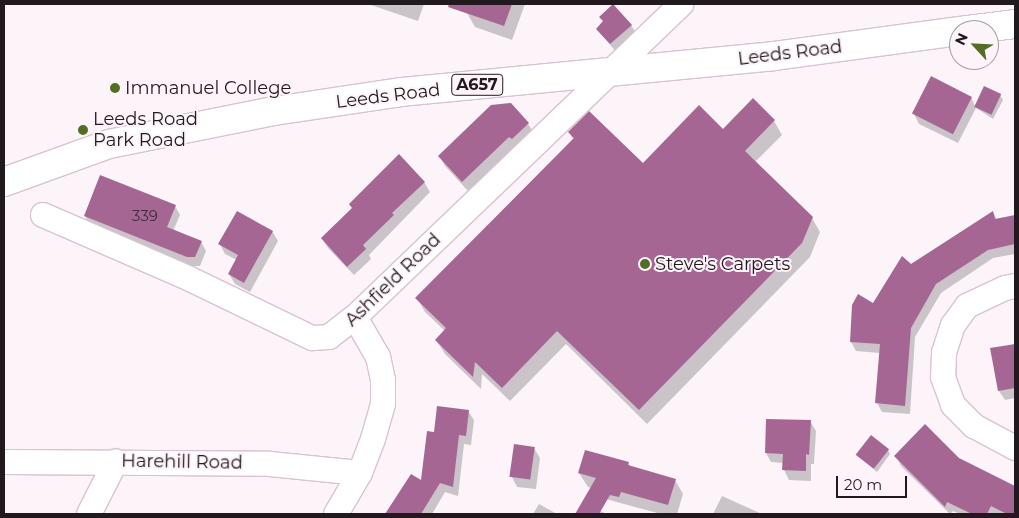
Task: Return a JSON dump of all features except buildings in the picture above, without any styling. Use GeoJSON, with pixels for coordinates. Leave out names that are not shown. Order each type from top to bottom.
{"type":"FeatureCollection","features":[{"type":"Feature","properties":{"kind":"main road"},"geometry":{"type":"LineString","coordinates":[[999,26],[1015,24]]}},
{"type":"Feature","properties":{"kind":"main road","name":"Leeds Road"},"geometry":{"type":"LineString","coordinates":[[4,182],[109,144],[274,111],[401,92],[608,74],[774,56],[949,32]]}},
{"type":"Feature","properties":{"kind":"street","name":"Ashfield Road"},"geometry":{"type":"LineString","coordinates":[[43,215],[190,280],[312,338],[330,337],[355,317],[681,4]]}},
{"type":"Feature","properties":{"kind":"street"},"geometry":{"type":"LineString","coordinates":[[1015,286],[967,306],[962,312],[953,325],[944,353],[943,377],[953,405],[974,426],[1015,448]]}},
{"type":"Feature","properties":{"kind":"street"},"geometry":{"type":"LineString","coordinates":[[336,514],[360,473],[373,439],[382,404],[383,380],[378,357],[355,317]]}},
{"type":"Feature","properties":{"kind":"street"},"geometry":{"type":"LineString","coordinates":[[89,514],[116,461]]}},
{"type":"Feature","properties":{"kind":"street","name":"Harehill Road"},"geometry":{"type":"LineString","coordinates":[[4,462],[116,461],[270,464],[360,473]]}},
{"type":"Feature","properties":{"kind":"place","name":"Immanuel College"},"geometry":{"type":"Point","coordinates":[115,88]}},
{"type":"Feature","properties":{"kind":"place","name":"Leeds Road Park Road"},"geometry":{"type":"Point","coordinates":[83,130]}},
{"type":"Feature","properties":{"kind":"place","name":"Steve's Carpets"},"geometry":{"type":"Point","coordinates":[645,264]}}]}
